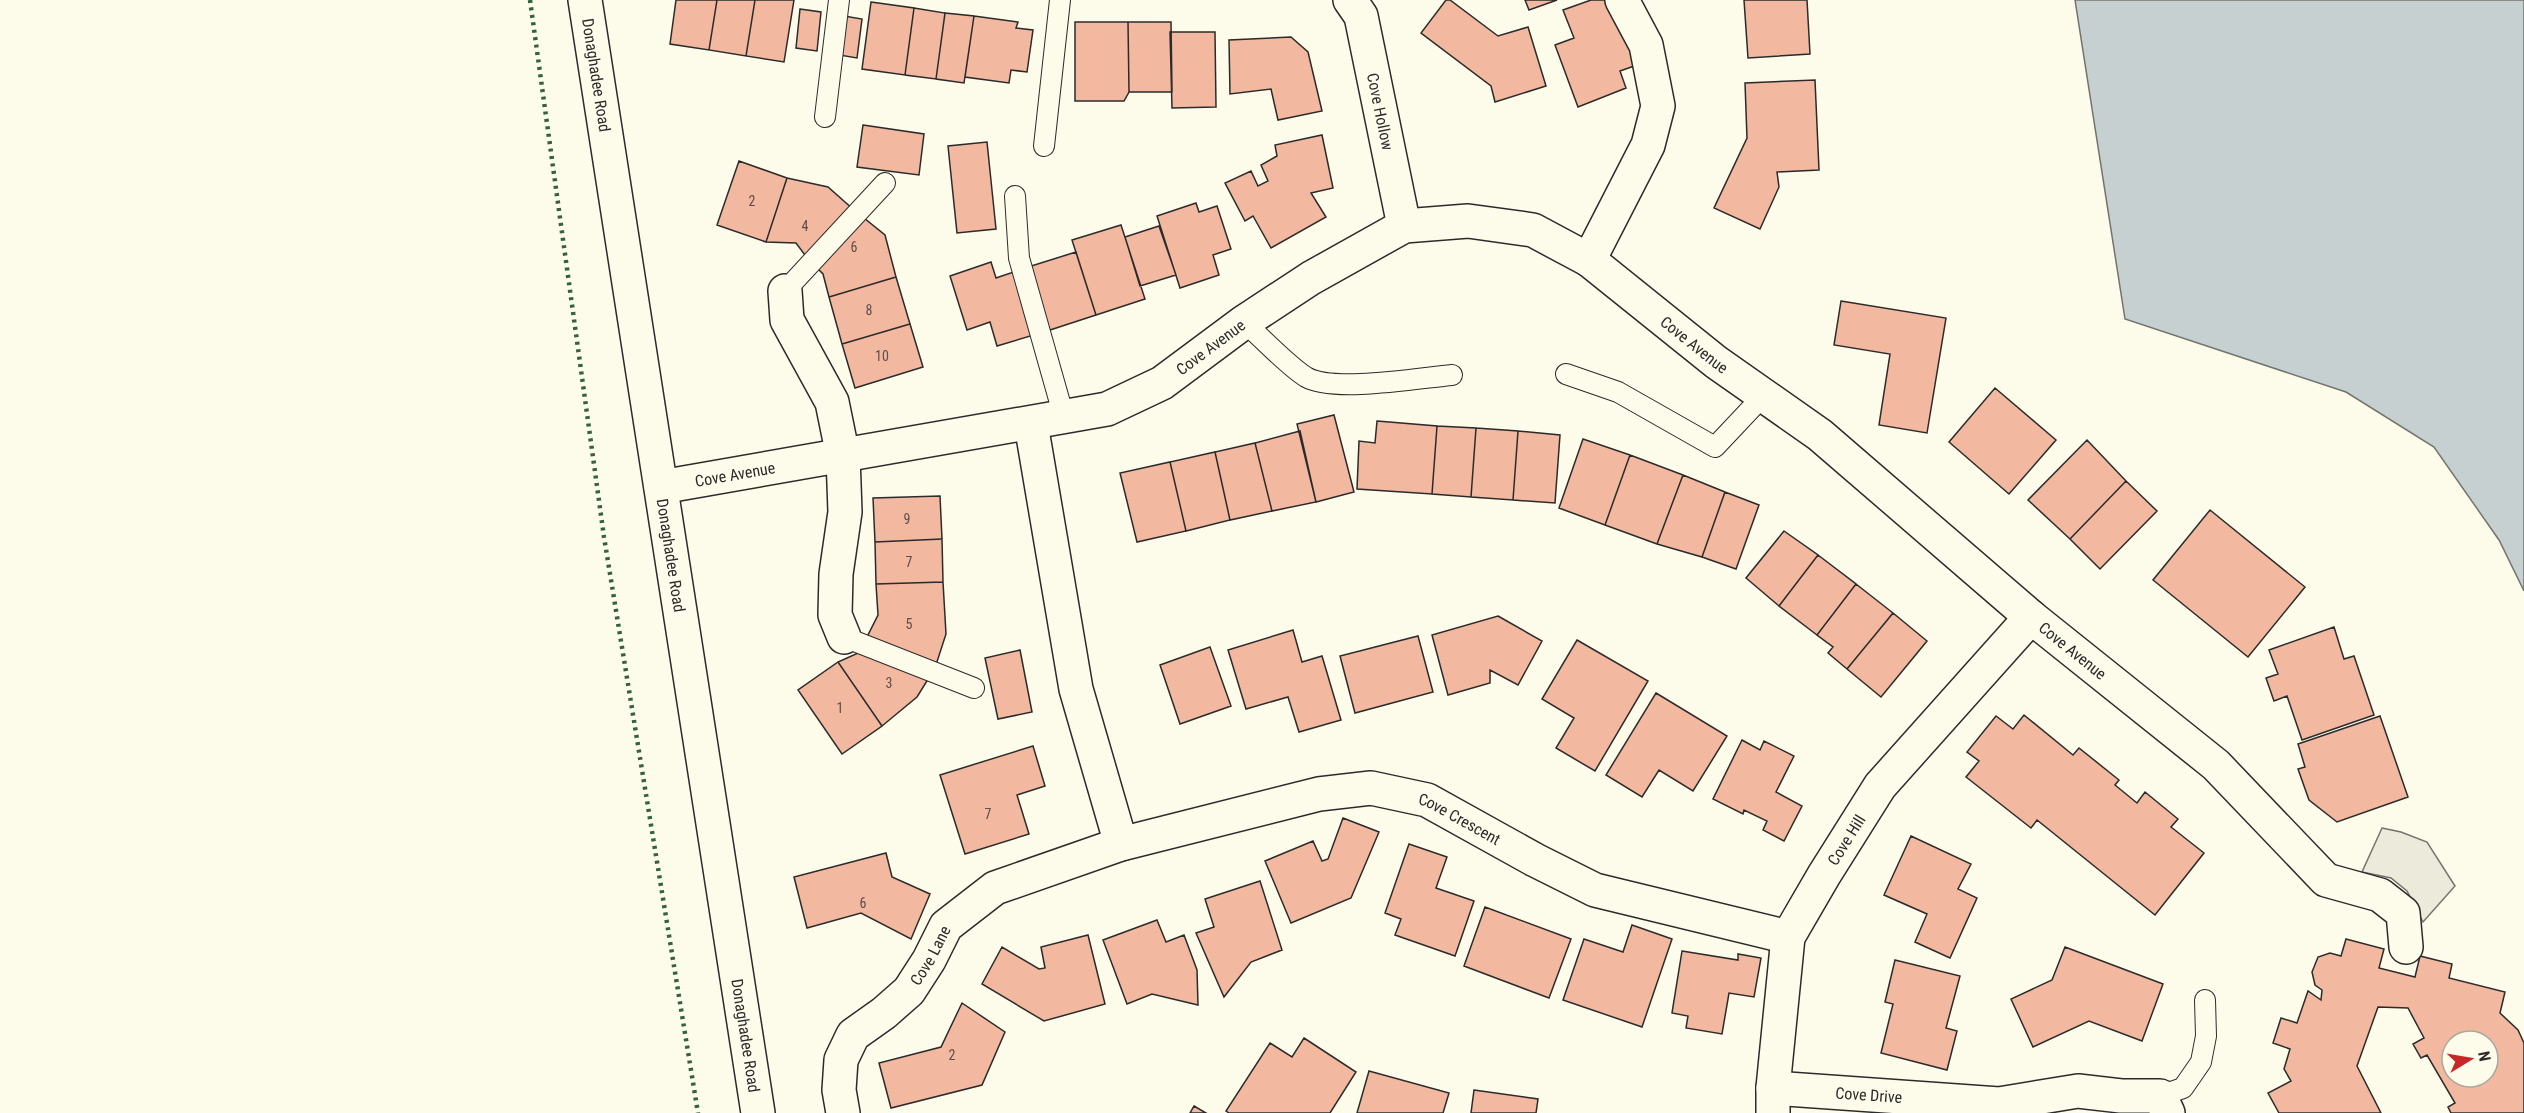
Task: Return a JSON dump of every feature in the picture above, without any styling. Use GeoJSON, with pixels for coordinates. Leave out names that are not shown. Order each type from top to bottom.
{"type":"FeatureCollection","features":[{"type":"Feature","properties":{"kind":"street","name":"Donaghadee Road"},"geometry":{"type":"LineString","coordinates":[[585,0],[758,1113]]}},
{"type":"Feature","properties":{"kind":"street","name":"Cove Hollow"},"geometry":{"type":"LineString","coordinates":[[1350,0],[1361,16],[1404,226]]}},
{"type":"Feature","properties":{"kind":"street"},"geometry":{"type":"LineString","coordinates":[[1589,260],[1648,145],[1658,106],[1646,45],[1622,0]]}},
{"type":"Feature","properties":{"kind":"street","name":"Cove Avenue"},"geometry":{"type":"LineString","coordinates":[[661,487],[1107,409],[1162,383],[1244,322],[1311,278],[1404,226],[1468,220],[1533,230],[1589,260],[1716,362],[1820,435],[2031,617],[2217,765],[2326,880],[2380,895],[2403,913],[2406,946]]}},
{"type":"Feature","properties":{"kind":"street"},"geometry":{"type":"LineString","coordinates":[[784,291],[787,320],[832,402],[843,456],[845,512],[836,574],[836,615],[844,637]]}},
{"type":"Feature","properties":{"kind":"street"},"geometry":{"type":"LineString","coordinates":[[1031,424],[1076,689],[1121,844]]}},
{"type":"Feature","properties":{"kind":"street","name":"Cove Hill"},"geometry":{"type":"LineString","coordinates":[[1773,1100],[1788,937],[1880,786],[2031,617]]}},
{"type":"Feature","properties":{"kind":"street","name":"Cove Crescent"},"geometry":{"type":"LineString","coordinates":[[1121,844],[1319,794],[1371,788],[1427,800],[1535,860],[1595,890],[1788,937]]}},
{"type":"Feature","properties":{"kind":"street","name":"Cove Lane"},"geometry":{"type":"LineString","coordinates":[[843,1113],[838,1090],[841,1060],[853,1035],[884,1013],[909,991],[929,960],[946,926],[995,888],[1121,844]]}},
{"type":"Feature","properties":{"kind":"street","name":"Cove Drive"},"geometry":{"type":"LineString","coordinates":[[1773,1100],[1999,1104],[2078,1091],[2121,1096],[2164,1105]]}},
{"type":"Feature","properties":{"kind":"lane"},"geometry":{"type":"LineString","coordinates":[[825,117],[839,0]]}},
{"type":"Feature","properties":{"kind":"lane"},"geometry":{"type":"LineString","coordinates":[[1044,146],[1060,0]]}},
{"type":"Feature","properties":{"kind":"lane"},"geometry":{"type":"LineString","coordinates":[[784,291],[885,183]]}},
{"type":"Feature","properties":{"kind":"lane"},"geometry":{"type":"LineString","coordinates":[[1015,196],[1019,258],[1064,417]]}},
{"type":"Feature","properties":{"kind":"lane"},"geometry":{"type":"LineString","coordinates":[[1244,322],[1306,377],[1320,382],[1345,384],[1452,375]]}},
{"type":"Feature","properties":{"kind":"lane"},"geometry":{"type":"LineString","coordinates":[[1566,374],[1618,392],[1715,447],[1764,395]]}},
{"type":"Feature","properties":{"kind":"lane"},"geometry":{"type":"LineString","coordinates":[[844,637],[974,688]]}},
{"type":"Feature","properties":{"kind":"lane"},"geometry":{"type":"LineString","coordinates":[[2164,1105],[2183,1088],[2201,1062],[2206,1036],[2205,1000]]}},
{"type":"Feature","properties":{"kind":"shaded area"},"geometry":{"type":"Polygon","coordinates":[[[2075,0],[2524,0],[2524,591],[2499,540],[2434,447],[2346,392],[2125,319],[2075,0]]]}},
{"type":"Feature","properties":{"kind":"shaded area"},"geometry":{"type":"Polygon","coordinates":[[[2382,828],[2401,832],[2427,842],[2455,886],[2423,922],[2407,891],[2391,878],[2362,872],[2382,828]]]}},
{"type":"Feature","properties":{"kind":"building"},"geometry":{"type":"Polygon","coordinates":[[[676,0],[717,0],[709,50],[670,44],[676,0]]]}},
{"type":"Feature","properties":{"kind":"building"},"geometry":{"type":"Polygon","coordinates":[[[717,0],[755,0],[746,56],[709,50],[717,0]]]}},
{"type":"Feature","properties":{"kind":"building"},"geometry":{"type":"Polygon","coordinates":[[[755,0],[794,0],[784,62],[746,56],[755,0]]]}},
{"type":"Feature","properties":{"kind":"building"},"geometry":{"type":"Polygon","coordinates":[[[1446,0],[1450,0],[1498,36],[1528,27],[1546,86],[1495,102],[1491,86],[1421,33],[1446,0]]]}},
{"type":"Feature","properties":{"kind":"building"},"geometry":{"type":"Polygon","coordinates":[[[1525,0],[1557,0],[1529,10],[1525,0]]]}},
{"type":"Feature","properties":{"kind":"building"},"geometry":{"type":"Polygon","coordinates":[[[1591,0],[1612,0],[1637,65],[1620,71],[1626,88],[1578,107],[1555,45],[1574,38],[1563,10],[1591,0]]]}},
{"type":"Feature","properties":{"kind":"building"},"geometry":{"type":"Polygon","coordinates":[[[1744,0],[1807,0],[1810,54],[1748,58],[1744,0]]]}},
{"type":"Feature","properties":{"kind":"building"},"geometry":{"type":"Polygon","coordinates":[[[871,2],[914,8],[905,75],[862,69],[871,2]]]}},
{"type":"Feature","properties":{"kind":"building"},"geometry":{"type":"Polygon","coordinates":[[[914,8],[945,13],[936,79],[905,75],[914,8]]]}},
{"type":"Feature","properties":{"kind":"building"},"geometry":{"type":"Polygon","coordinates":[[[800,9],[821,12],[817,51],[796,48],[800,9]]]}},
{"type":"Feature","properties":{"kind":"building"},"geometry":{"type":"Polygon","coordinates":[[[945,13],[974,16],[964,83],[936,79],[945,13]]]}},
{"type":"Feature","properties":{"kind":"building"},"geometry":{"type":"Polygon","coordinates":[[[844,16],[862,19],[857,58],[839,55],[844,16]]]}},
{"type":"Feature","properties":{"kind":"building"},"geometry":{"type":"Polygon","coordinates":[[[974,16],[1018,22],[1016,28],[1033,30],[1027,72],[1011,70],[1009,83],[965,77],[974,16]]]}},
{"type":"Feature","properties":{"kind":"building"},"geometry":{"type":"Polygon","coordinates":[[[1075,22],[1128,22],[1129,92],[1124,101],[1075,101],[1075,22]]]}},
{"type":"Feature","properties":{"kind":"building"},"geometry":{"type":"Polygon","coordinates":[[[1128,22],[1171,22],[1172,92],[1129,92],[1128,22]]]}},
{"type":"Feature","properties":{"kind":"building"},"geometry":{"type":"Polygon","coordinates":[[[1170,32],[1215,32],[1216,107],[1172,108],[1170,32]]]}},
{"type":"Feature","properties":{"kind":"building"},"geometry":{"type":"Polygon","coordinates":[[[1291,37],[1308,52],[1322,111],[1278,120],[1271,89],[1230,94],[1229,40],[1291,37]]]}},
{"type":"Feature","properties":{"kind":"building"},"geometry":{"type":"Polygon","coordinates":[[[1815,80],[1819,170],[1777,172],[1779,187],[1760,229],[1714,208],[1747,138],[1745,83],[1815,80]]]}},
{"type":"Feature","properties":{"kind":"building"},"geometry":{"type":"Polygon","coordinates":[[[863,125],[924,134],[919,175],[857,167],[863,125]]]}},
{"type":"Feature","properties":{"kind":"building"},"geometry":{"type":"Polygon","coordinates":[[[1322,135],[1333,188],[1311,193],[1326,217],[1271,248],[1253,216],[1245,221],[1225,183],[1251,171],[1258,186],[1268,181],[1261,165],[1277,156],[1275,145],[1322,135]]]}},
{"type":"Feature","properties":{"kind":"building"},"geometry":{"type":"Polygon","coordinates":[[[987,142],[996,229],[957,233],[948,146],[987,142]]]}},
{"type":"Feature","properties":{"kind":"building"},"geometry":{"type":"Polygon","coordinates":[[[739,161],[787,178],[766,242],[717,225],[739,161]]]}},
{"type":"Feature","properties":{"kind":"building"},"geometry":{"type":"Polygon","coordinates":[[[787,178],[828,187],[854,210],[808,259],[796,243],[766,242],[787,178]]]}},
{"type":"Feature","properties":{"kind":"building"},"geometry":{"type":"Polygon","coordinates":[[[1196,203],[1199,212],[1217,206],[1231,249],[1213,255],[1219,275],[1180,288],[1157,216],[1196,203]]]}},
{"type":"Feature","properties":{"kind":"building"},"geometry":{"type":"Polygon","coordinates":[[[854,210],[885,235],[896,277],[829,297],[823,274],[808,259],[854,210]]]}},
{"type":"Feature","properties":{"kind":"building"},"geometry":{"type":"Polygon","coordinates":[[[1121,225],[1145,299],[1096,315],[1072,240],[1121,225]]]}},
{"type":"Feature","properties":{"kind":"building"},"geometry":{"type":"Polygon","coordinates":[[[1159,226],[1176,275],[1140,286],[1125,237],[1159,226]]]}},
{"type":"Feature","properties":{"kind":"building"},"geometry":{"type":"Polygon","coordinates":[[[1076,252],[1096,315],[1047,331],[1028,267],[1076,252]]]}},
{"type":"Feature","properties":{"kind":"building"},"geometry":{"type":"Polygon","coordinates":[[[991,262],[996,278],[1028,267],[1047,331],[997,346],[990,322],[967,330],[950,276],[991,262]]]}},
{"type":"Feature","properties":{"kind":"building"},"geometry":{"type":"Polygon","coordinates":[[[896,277],[910,324],[842,344],[829,297],[896,277]]]}},
{"type":"Feature","properties":{"kind":"building"},"geometry":{"type":"Polygon","coordinates":[[[1841,301],[1946,318],[1927,433],[1879,425],[1890,354],[1834,345],[1841,301]]]}},
{"type":"Feature","properties":{"kind":"building"},"geometry":{"type":"Polygon","coordinates":[[[910,324],[923,367],[855,388],[842,344],[910,324]]]}},
{"type":"Feature","properties":{"kind":"building"},"geometry":{"type":"Polygon","coordinates":[[[1995,388],[2056,440],[2009,494],[1949,442],[1995,388]]]}},
{"type":"Feature","properties":{"kind":"building"},"geometry":{"type":"Polygon","coordinates":[[[1334,415],[1354,492],[1316,502],[1297,424],[1334,415]]]}},
{"type":"Feature","properties":{"kind":"building"},"geometry":{"type":"Polygon","coordinates":[[[1377,421],[1437,426],[1432,494],[1357,489],[1359,441],[1375,443],[1377,421]]]}},
{"type":"Feature","properties":{"kind":"building"},"geometry":{"type":"Polygon","coordinates":[[[1437,426],[1476,428],[1471,497],[1432,494],[1437,426]]]}},
{"type":"Feature","properties":{"kind":"building"},"geometry":{"type":"Polygon","coordinates":[[[1476,428],[1518,431],[1513,500],[1471,497],[1476,428]]]}},
{"type":"Feature","properties":{"kind":"building"},"geometry":{"type":"Polygon","coordinates":[[[1300,431],[1316,502],[1272,511],[1255,443],[1300,431]]]}},
{"type":"Feature","properties":{"kind":"building"},"geometry":{"type":"Polygon","coordinates":[[[1518,431],[1560,435],[1555,503],[1513,500],[1518,431]]]}},
{"type":"Feature","properties":{"kind":"building"},"geometry":{"type":"Polygon","coordinates":[[[1583,439],[1630,455],[1605,525],[1559,508],[1583,439]]]}},
{"type":"Feature","properties":{"kind":"building"},"geometry":{"type":"Polygon","coordinates":[[[2087,440],[2126,481],[2070,539],[2028,500],[2087,440]]]}},
{"type":"Feature","properties":{"kind":"building"},"geometry":{"type":"Polygon","coordinates":[[[1255,443],[1272,511],[1230,520],[1215,452],[1255,443]]]}},
{"type":"Feature","properties":{"kind":"building"},"geometry":{"type":"Polygon","coordinates":[[[1215,452],[1230,520],[1186,531],[1170,462],[1215,452]]]}},
{"type":"Feature","properties":{"kind":"building"},"geometry":{"type":"Polygon","coordinates":[[[1630,455],[1683,475],[1657,544],[1605,525],[1630,455]]]}},
{"type":"Feature","properties":{"kind":"building"},"geometry":{"type":"Polygon","coordinates":[[[1170,462],[1186,531],[1137,542],[1120,473],[1170,462]]]}},
{"type":"Feature","properties":{"kind":"building"},"geometry":{"type":"Polygon","coordinates":[[[1683,475],[1725,492],[1702,557],[1657,544],[1683,475]]]}},
{"type":"Feature","properties":{"kind":"building"},"geometry":{"type":"Polygon","coordinates":[[[2126,481],[2157,511],[2100,569],[2070,539],[2126,481]]]}},
{"type":"Feature","properties":{"kind":"building"},"geometry":{"type":"Polygon","coordinates":[[[1725,492],[1759,505],[1736,569],[1702,557],[1725,492]]]}},
{"type":"Feature","properties":{"kind":"building"},"geometry":{"type":"Polygon","coordinates":[[[940,496],[942,539],[875,542],[873,498],[940,496]]]}},
{"type":"Feature","properties":{"kind":"building"},"geometry":{"type":"Polygon","coordinates":[[[2210,510],[2305,587],[2248,657],[2153,580],[2210,510]]]}},
{"type":"Feature","properties":{"kind":"building"},"geometry":{"type":"Polygon","coordinates":[[[1784,531],[1818,555],[1779,606],[1746,578],[1784,531]]]}},
{"type":"Feature","properties":{"kind":"building"},"geometry":{"type":"Polygon","coordinates":[[[942,539],[943,582],[876,584],[875,542],[942,539]]]}},
{"type":"Feature","properties":{"kind":"building"},"geometry":{"type":"Polygon","coordinates":[[[1818,555],[1856,584],[1817,635],[1779,606],[1818,555]]]}},
{"type":"Feature","properties":{"kind":"building"},"geometry":{"type":"Polygon","coordinates":[[[943,582],[946,634],[935,668],[867,637],[878,615],[876,584],[943,582]]]}},
{"type":"Feature","properties":{"kind":"building"},"geometry":{"type":"Polygon","coordinates":[[[1856,584],[1893,613],[1847,669],[1828,653],[1833,647],[1817,635],[1856,584]]]}},
{"type":"Feature","properties":{"kind":"building"},"geometry":{"type":"Polygon","coordinates":[[[1893,613],[1927,641],[1881,697],[1847,669],[1893,613]]]}},
{"type":"Feature","properties":{"kind":"building"},"geometry":{"type":"Polygon","coordinates":[[[1498,616],[1542,641],[1518,685],[1490,670],[1490,683],[1448,695],[1432,635],[1498,616]]]}},
{"type":"Feature","properties":{"kind":"building"},"geometry":{"type":"Polygon","coordinates":[[[2334,627],[2344,659],[2354,656],[2374,715],[2302,740],[2287,696],[2274,701],[2266,678],[2278,674],[2269,650],[2334,627]]]}},
{"type":"Feature","properties":{"kind":"building"},"geometry":{"type":"Polygon","coordinates":[[[1293,630],[1302,662],[1322,656],[1341,720],[1299,732],[1288,697],[1246,709],[1228,650],[1293,630]]]}},
{"type":"Feature","properties":{"kind":"building"},"geometry":{"type":"Polygon","coordinates":[[[1418,636],[1433,692],[1355,713],[1340,656],[1418,636]]]}},
{"type":"Feature","properties":{"kind":"building"},"geometry":{"type":"Polygon","coordinates":[[[1577,640],[1648,681],[1595,771],[1556,748],[1574,718],[1542,699],[1577,640]]]}},
{"type":"Feature","properties":{"kind":"building"},"geometry":{"type":"Polygon","coordinates":[[[1210,647],[1231,706],[1180,724],[1160,665],[1210,647]]]}},
{"type":"Feature","properties":{"kind":"building"},"geometry":{"type":"Polygon","coordinates":[[[1020,650],[1032,712],[998,719],[985,658],[1020,650]]]}},
{"type":"Feature","properties":{"kind":"building"},"geometry":{"type":"Polygon","coordinates":[[[858,653],[935,668],[917,697],[882,726],[838,662],[858,653]]]}},
{"type":"Feature","properties":{"kind":"building"},"geometry":{"type":"Polygon","coordinates":[[[838,662],[882,726],[842,754],[798,690],[838,662]]]}},
{"type":"Feature","properties":{"kind":"building"},"geometry":{"type":"Polygon","coordinates":[[[1656,693],[1727,736],[1693,791],[1659,770],[1642,797],[1606,775],[1656,693]]]}},
{"type":"Feature","properties":{"kind":"building"},"geometry":{"type":"Polygon","coordinates":[[[2024,715],[2073,755],[2079,748],[2119,780],[2115,785],[2137,803],[2145,792],[2178,819],[2171,827],[2204,853],[2155,915],[2037,820],[2031,828],[1966,777],[1979,761],[1967,752],[1996,716],[2013,729],[2024,715]]]}},
{"type":"Feature","properties":{"kind":"building"},"geometry":{"type":"Polygon","coordinates":[[[2380,716],[2408,797],[2337,822],[2309,800],[2298,769],[2305,767],[2298,744],[2380,716]]]}},
{"type":"Feature","properties":{"kind":"building"},"geometry":{"type":"Polygon","coordinates":[[[1742,740],[1760,750],[1764,741],[1794,756],[1776,792],[1802,806],[1784,841],[1763,830],[1767,821],[1744,810],[1743,814],[1713,799],[1742,740]]]}},
{"type":"Feature","properties":{"kind":"building"},"geometry":{"type":"Polygon","coordinates":[[[1033,746],[1045,786],[1017,795],[1029,834],[965,854],[940,775],[1033,746]]]}},
{"type":"Feature","properties":{"kind":"building"},"geometry":{"type":"Polygon","coordinates":[[[1343,818],[1379,832],[1351,898],[1291,923],[1265,861],[1313,841],[1322,861],[1328,859],[1343,818]]]}},
{"type":"Feature","properties":{"kind":"building"},"geometry":{"type":"Polygon","coordinates":[[[1911,836],[1971,864],[1958,889],[1977,898],[1950,958],[1915,942],[1927,914],[1884,895],[1911,836]]]}},
{"type":"Feature","properties":{"kind":"building"},"geometry":{"type":"Polygon","coordinates":[[[1409,844],[1447,857],[1436,888],[1474,901],[1455,956],[1395,935],[1401,919],[1385,913],[1409,844]]]}},
{"type":"Feature","properties":{"kind":"building"},"geometry":{"type":"Polygon","coordinates":[[[886,853],[892,877],[930,894],[911,939],[861,913],[807,928],[794,877],[886,853]]]}},
{"type":"Feature","properties":{"kind":"building"},"geometry":{"type":"Polygon","coordinates":[[[1260,881],[1282,950],[1251,962],[1224,997],[1196,933],[1214,927],[1205,899],[1260,881]]]}},
{"type":"Feature","properties":{"kind":"building"},"geometry":{"type":"Polygon","coordinates":[[[1485,907],[1571,939],[1549,998],[1464,966],[1485,907]]]}},
{"type":"Feature","properties":{"kind":"building"},"geometry":{"type":"Polygon","coordinates":[[[1157,920],[1166,942],[1184,935],[1197,970],[1198,1005],[1152,994],[1127,1004],[1103,940],[1157,920]]]}},
{"type":"Feature","properties":{"kind":"building"},"geometry":{"type":"Polygon","coordinates":[[[1632,925],[1672,939],[1642,1027],[1563,1000],[1584,939],[1623,952],[1632,925]]]}},
{"type":"Feature","properties":{"kind":"building"},"geometry":{"type":"Polygon","coordinates":[[[1088,935],[1105,1004],[1044,1021],[982,984],[1002,947],[1039,969],[1045,968],[1041,947],[1088,935]]]}},
{"type":"Feature","properties":{"kind":"building"},"geometry":{"type":"Polygon","coordinates":[[[2346,939],[2384,949],[2379,968],[2415,977],[2420,956],[2452,964],[2449,978],[2505,992],[2500,1013],[2518,1030],[2524,1043],[2524,1113],[2451,1113],[2448,1107],[2455,1103],[2447,1089],[2500,1089],[2500,1029],[2440,1029],[2440,1077],[2427,1055],[2421,1058],[2413,1044],[2424,1038],[2408,1008],[2378,1007],[2357,1066],[2381,1113],[2279,1113],[2268,1093],[2291,1081],[2284,1069],[2290,1049],[2273,1043],[2281,1018],[2297,1023],[2308,991],[2321,1000],[2322,990],[2315,985],[2312,972],[2318,957],[2330,953],[2341,956],[2346,939]]]}},
{"type":"Feature","properties":{"kind":"building"},"geometry":{"type":"Polygon","coordinates":[[[2065,947],[2163,984],[2142,1041],[2089,1021],[2033,1047],[2011,999],[2052,980],[2065,947]]]}},
{"type":"Feature","properties":{"kind":"building"},"geometry":{"type":"Polygon","coordinates":[[[1682,951],[1738,960],[1738,954],[1761,958],[1754,997],[1729,993],[1722,1034],[1686,1028],[1688,1016],[1672,1013],[1682,951]]]}},
{"type":"Feature","properties":{"kind":"building"},"geometry":{"type":"Polygon","coordinates":[[[1895,960],[1960,976],[1946,1028],[1957,1031],[1947,1070],[1881,1053],[1893,1004],[1885,1002],[1895,960]]]}},
{"type":"Feature","properties":{"kind":"building"},"geometry":{"type":"Polygon","coordinates":[[[962,1003],[1005,1032],[982,1085],[891,1108],[879,1063],[941,1047],[962,1003]]]}},
{"type":"Feature","properties":{"kind":"building"},"geometry":{"type":"Polygon","coordinates":[[[1304,1038],[1356,1072],[1330,1113],[1229,1113],[1226,1111],[1270,1043],[1292,1057],[1304,1038]]]}},
{"type":"Feature","properties":{"kind":"building"},"geometry":{"type":"Polygon","coordinates":[[[1369,1071],[1449,1093],[1443,1113],[1357,1113],[1369,1071]]]}},
{"type":"Feature","properties":{"kind":"building"},"geometry":{"type":"Polygon","coordinates":[[[1474,1090],[1538,1099],[1536,1113],[1471,1113],[1474,1090]]]}},
{"type":"Feature","properties":{"kind":"building"},"geometry":{"type":"Polygon","coordinates":[[[1194,1106],[1206,1113],[1190,1113],[1194,1106]]]}},
{"type":"Feature","properties":{"kind":"hedge"},"geometry":{"type":"LineString","coordinates":[[530,0],[604,537],[698,1113]]}}]}
